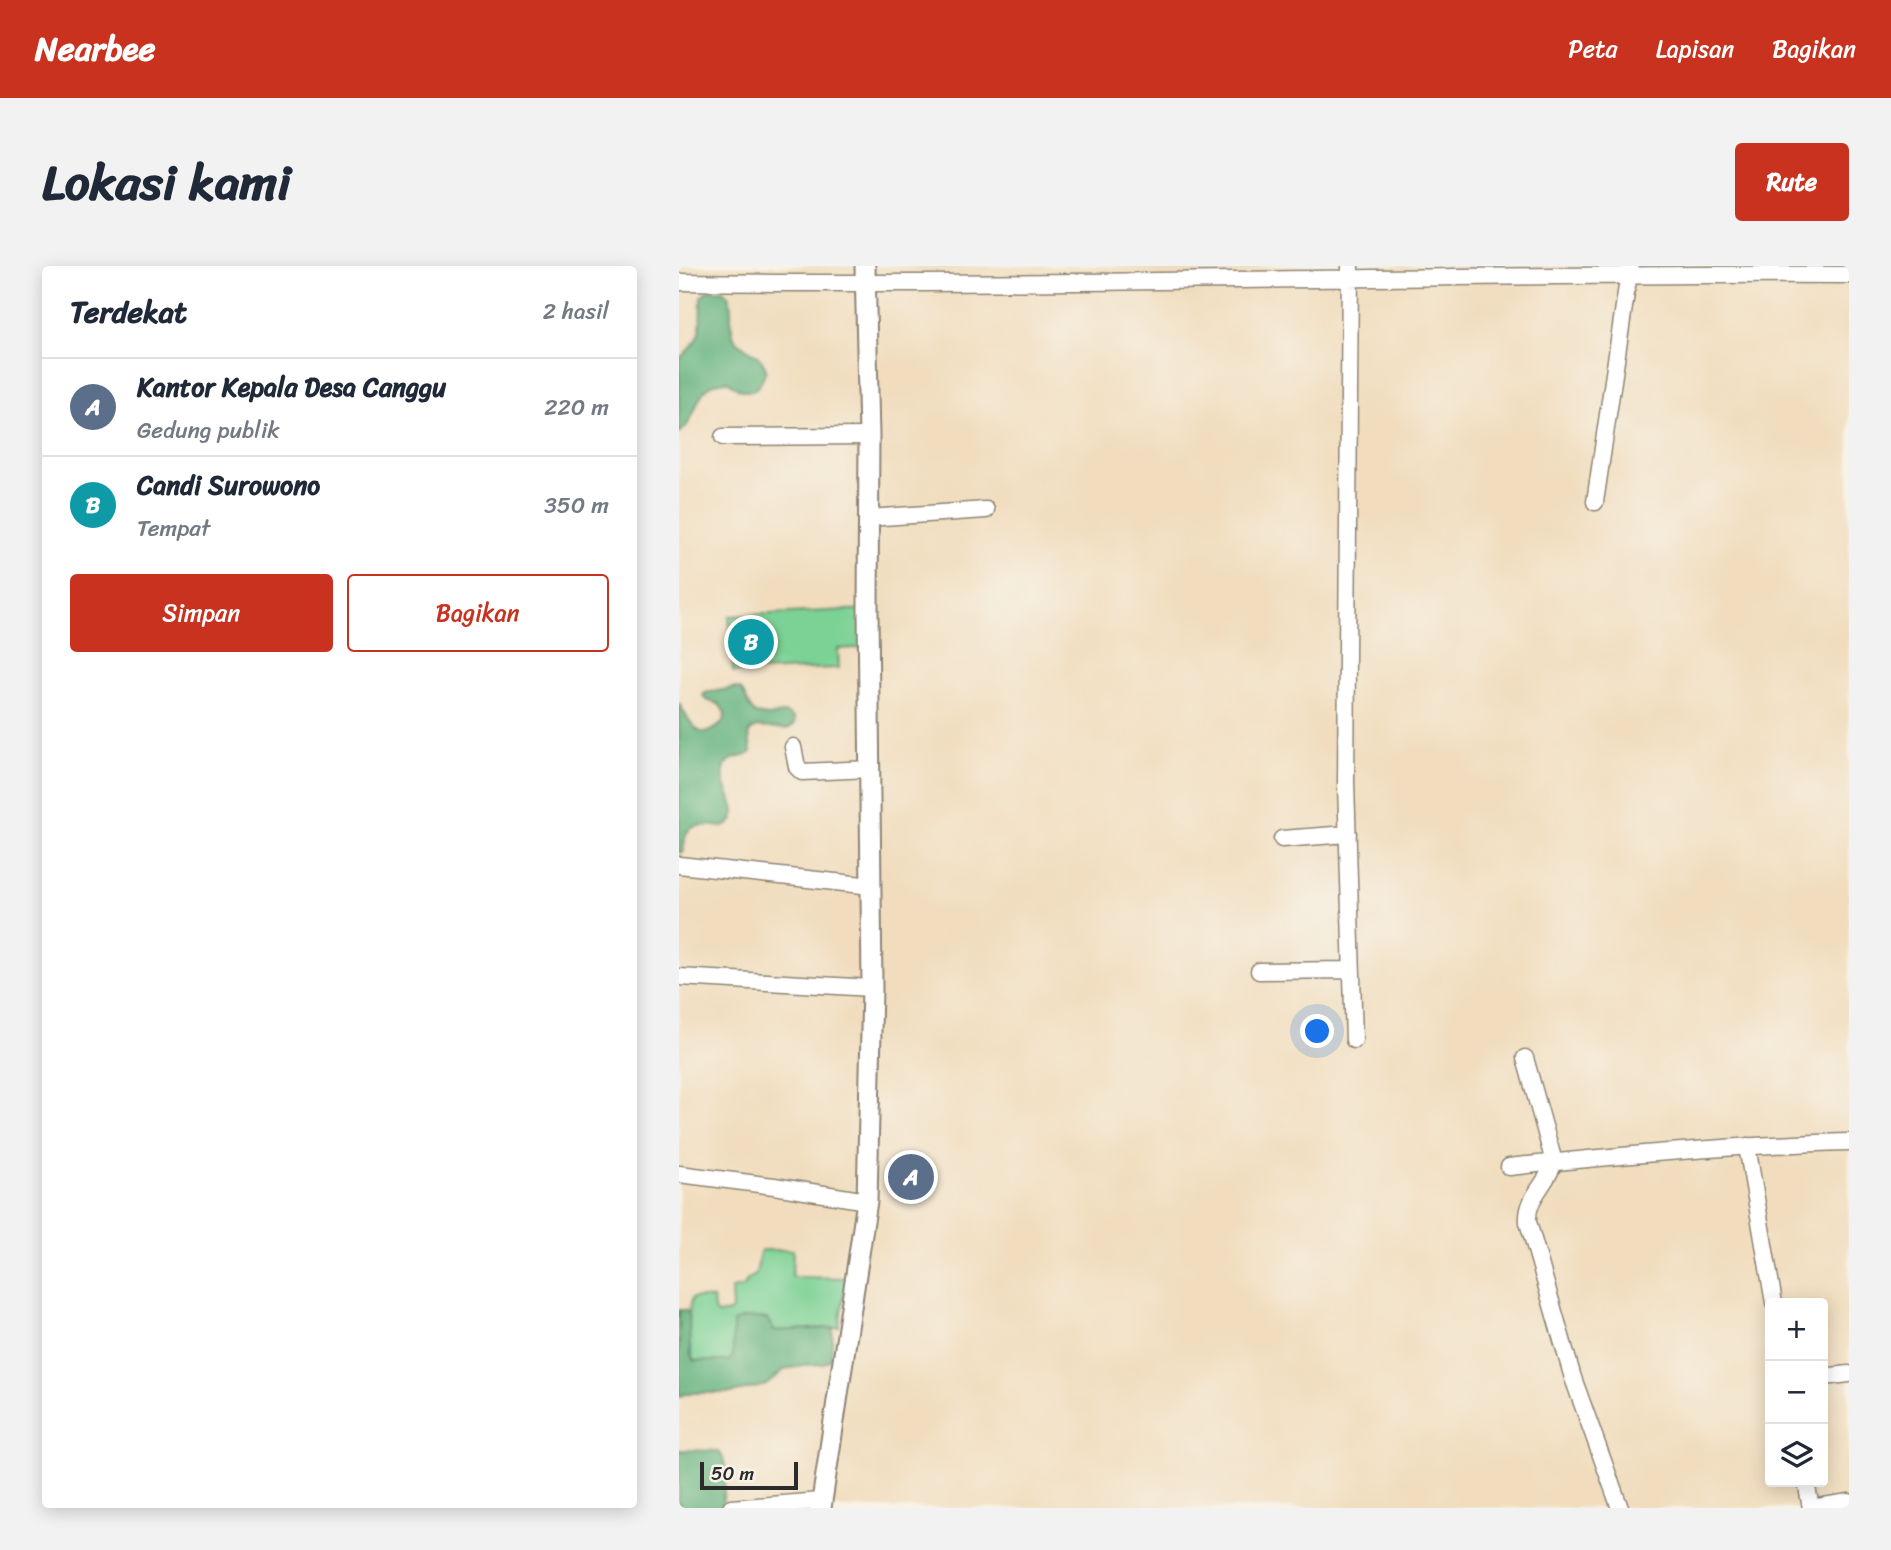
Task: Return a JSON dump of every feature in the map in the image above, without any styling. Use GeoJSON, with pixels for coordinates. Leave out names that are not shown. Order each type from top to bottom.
{"type":"FeatureCollection","features":[{"type":"Feature","properties":{"kind":"street"},"geometry":{"type":"LineString","coordinates":[[1595,502],[1629,270]]}},
{"type":"Feature","properties":{"kind":"street"},"geometry":{"type":"LineString","coordinates":[[679,282],[865,275],[1629,270],[1849,275]]}},
{"type":"Feature","properties":{"kind":"street"},"geometry":{"type":"LineString","coordinates":[[1350,272],[1347,834],[1354,1040]]}},
{"type":"Feature","properties":{"kind":"street"},"geometry":{"type":"LineString","coordinates":[[731,1508],[821,1505],[867,1201],[872,886],[869,436],[865,275]]}},
{"type":"Feature","properties":{"kind":"street"},"geometry":{"type":"LineString","coordinates":[[723,438],[869,436]]}},
{"type":"Feature","properties":{"kind":"street"},"geometry":{"type":"LineString","coordinates":[[868,519],[986,510]]}},
{"type":"Feature","properties":{"kind":"street"},"geometry":{"type":"LineString","coordinates":[[793,747],[797,767],[802,772],[871,769]]}},
{"type":"Feature","properties":{"kind":"street"},"geometry":{"type":"LineString","coordinates":[[1282,839],[1347,834]]}},
{"type":"Feature","properties":{"kind":"street"},"geometry":{"type":"LineString","coordinates":[[679,864],[872,886]]}},
{"type":"Feature","properties":{"kind":"street"},"geometry":{"type":"LineString","coordinates":[[1259,971],[1350,970]]}},
{"type":"Feature","properties":{"kind":"street"},"geometry":{"type":"LineString","coordinates":[[679,977],[872,988]]}},
{"type":"Feature","properties":{"kind":"street"},"geometry":{"type":"LineString","coordinates":[[1525,1058],[1553,1163],[1549,1174],[1531,1200],[1528,1222],[1573,1378],[1620,1508]]}},
{"type":"Feature","properties":{"kind":"street"},"geometry":{"type":"LineString","coordinates":[[1509,1167],[1640,1153],[1849,1142]]}},
{"type":"Feature","properties":{"kind":"street"},"geometry":{"type":"LineString","coordinates":[[1747,1146],[1774,1298]]}},
{"type":"Feature","properties":{"kind":"street"},"geometry":{"type":"LineString","coordinates":[[679,1174],[867,1201]]}},
{"type":"Feature","properties":{"kind":"street"},"geometry":{"type":"LineString","coordinates":[[1828,1376],[1849,1374]]}},
{"type":"Feature","properties":{"kind":"street"},"geometry":{"type":"LineString","coordinates":[[1807,1487],[1811,1508],[1849,1502]]}},
{"type":"Feature","properties":{"kind":"green space"},"geometry":{"type":"Polygon","coordinates":[[[709,290],[723,290],[729,296],[734,337],[760,358],[766,369],[760,384],[751,391],[741,390],[727,381],[707,388],[691,419],[679,433],[679,359],[694,344],[699,331],[701,297],[709,290]]]}},
{"type":"Feature","properties":{"kind":"green space"},"geometry":{"type":"Polygon","coordinates":[[[868,609],[870,647],[838,649],[839,668],[733,672],[729,616],[868,609]]]}},
{"type":"Feature","properties":{"kind":"green space"},"geometry":{"type":"Polygon","coordinates":[[[740,689],[755,714],[768,716],[786,713],[794,718],[795,724],[788,729],[757,727],[749,732],[751,753],[728,761],[724,772],[734,808],[731,822],[723,827],[702,825],[692,828],[686,835],[683,852],[679,853],[679,703],[697,729],[708,732],[724,721],[725,713],[719,704],[706,700],[703,696],[705,693],[740,689]]]}},
{"type":"Feature","properties":{"kind":"green space"},"geometry":{"type":"Polygon","coordinates":[[[793,1250],[792,1277],[846,1278],[839,1327],[774,1331],[770,1327],[733,1322],[733,1356],[729,1361],[694,1361],[689,1330],[692,1298],[713,1298],[714,1311],[717,1314],[730,1312],[731,1289],[743,1287],[748,1279],[756,1275],[760,1252],[793,1250]]]}},
{"type":"Feature","properties":{"kind":"green space"},"geometry":{"type":"Polygon","coordinates":[[[679,1310],[686,1310],[689,1314],[690,1354],[694,1361],[729,1361],[733,1356],[733,1322],[754,1318],[767,1319],[774,1331],[833,1328],[831,1359],[823,1364],[784,1370],[766,1385],[732,1393],[687,1393],[679,1397],[679,1310]]]}},
{"type":"Feature","properties":{"kind":"green space"},"geometry":{"type":"Polygon","coordinates":[[[679,1450],[718,1451],[722,1456],[725,1485],[722,1508],[679,1505],[679,1450]]]}},
{"type":"Feature","properties":{"kind":"place","name":"Candi Surowono"},"geometry":{"type":"Point","coordinates":[751,642]}},
{"type":"Feature","properties":{"kind":"place","name":"Kantor Kepala Desa Canggu"},"geometry":{"type":"Point","coordinates":[911,1177]}}]}
